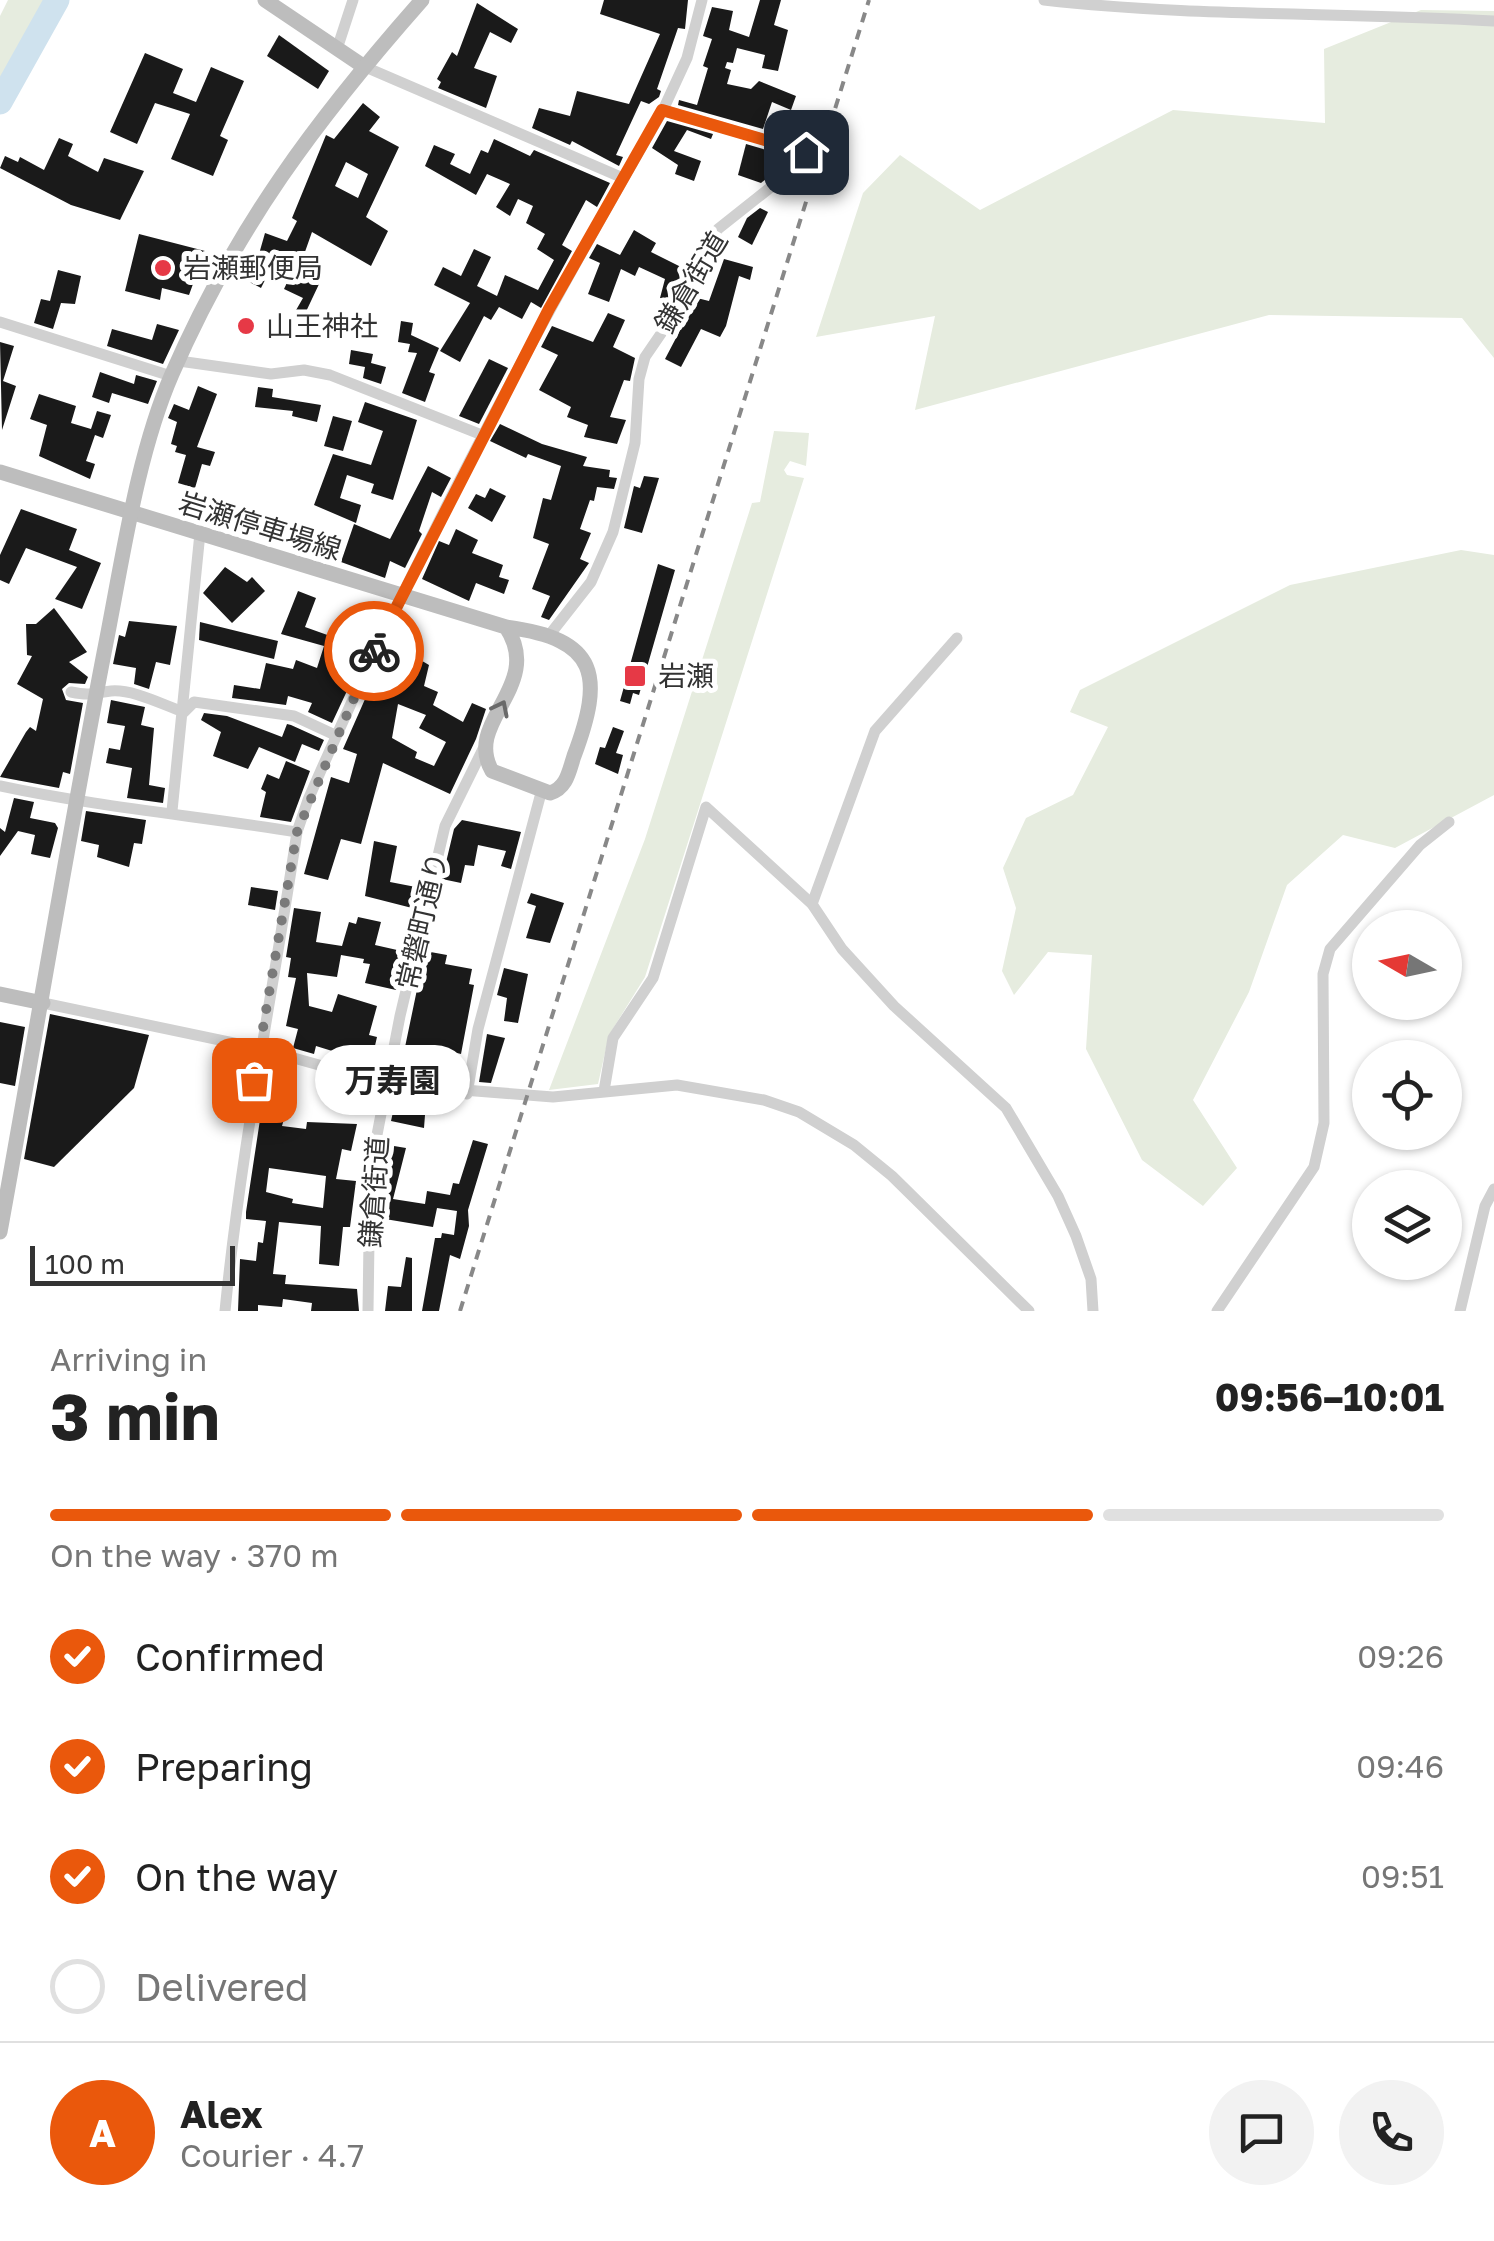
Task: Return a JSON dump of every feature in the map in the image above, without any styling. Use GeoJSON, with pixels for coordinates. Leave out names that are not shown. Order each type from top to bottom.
{"type":"FeatureCollection","features":[{"type":"Feature","properties":{"kind":"street"},"geometry":{"type":"LineString","coordinates":[[266,0],[363,66],[624,178]]}},
{"type":"Feature","properties":{"kind":"street"},"geometry":{"type":"LineString","coordinates":[[337,49],[353,0]]}},
{"type":"Feature","properties":{"kind":"street"},"geometry":{"type":"LineString","coordinates":[[0,1232],[76,802],[133,514],[175,369],[238,237],[305,139],[422,0]]}},
{"type":"Feature","properties":{"kind":"street"},"geometry":{"type":"LineString","coordinates":[[224,1311],[258,1048],[297,832],[335,736],[400,594],[482,435],[662,110],[686,58],[702,0]]}},
{"type":"Feature","properties":{"kind":"street"},"geometry":{"type":"LineString","coordinates":[[1044,0],[1155,9],[1493,21]]}},
{"type":"Feature","properties":{"kind":"street","name":"鎌倉街道"},"geometry":{"type":"LineString","coordinates":[[551,633],[591,582],[613,532],[635,444],[638,379],[645,357],[695,284],[704,251],[718,229],[800,164],[806,152],[662,110]]}},
{"type":"Feature","properties":{"kind":"street"},"geometry":{"type":"LineString","coordinates":[[0,322],[175,369],[304,370],[330,375],[482,435]]}},
{"type":"Feature","properties":{"kind":"street","name":"岩瀬停車場線"},"geometry":{"type":"LineString","coordinates":[[0,472],[506,627],[551,633]]}},
{"type":"Feature","properties":{"kind":"street"},"geometry":{"type":"LineString","coordinates":[[172,812],[200,533]]}},
{"type":"Feature","properties":{"kind":"street"},"geometry":{"type":"LineString","coordinates":[[492,771],[484,745],[518,665],[516,643],[506,627]]}},
{"type":"Feature","properties":{"kind":"street"},"geometry":{"type":"LineString","coordinates":[[470,773],[492,771],[541,792],[558,790],[564,784],[592,694],[584,664],[551,633]]}},
{"type":"Feature","properties":{"kind":"street"},"geometry":{"type":"LineString","coordinates":[[812,904],[875,731],[957,638]]}},
{"type":"Feature","properties":{"kind":"street"},"geometry":{"type":"LineString","coordinates":[[71,692],[96,697],[111,691],[126,693],[184,712]]}},
{"type":"Feature","properties":{"kind":"street"},"geometry":{"type":"LineString","coordinates":[[184,712],[194,702],[294,716],[335,736]]}},
{"type":"Feature","properties":{"kind":"street","name":"常磐町通り"},"geometry":{"type":"LineString","coordinates":[[400,1016],[446,826],[484,745]]}},
{"type":"Feature","properties":{"kind":"street"},"geometry":{"type":"LineString","coordinates":[[0,786],[76,802],[172,812],[297,832]]}},
{"type":"Feature","properties":{"kind":"street"},"geometry":{"type":"LineString","coordinates":[[466,1094],[478,1029],[541,792]]}},
{"type":"Feature","properties":{"kind":"street"},"geometry":{"type":"LineString","coordinates":[[604,1091],[613,1038],[652,978],[706,807],[812,904],[842,948],[894,1006],[1006,1108],[1058,1196],[1076,1236],[1091,1279],[1092,1311]]}},
{"type":"Feature","properties":{"kind":"street"},"geometry":{"type":"LineString","coordinates":[[1217,1311],[1314,1168],[1324,1124],[1323,974],[1330,950],[1420,846],[1449,822]]}},
{"type":"Feature","properties":{"kind":"street"},"geometry":{"type":"LineString","coordinates":[[0,994],[258,1048],[387,1084],[466,1094],[553,1097],[662,1085],[764,1100],[828,1127],[892,1176],[1026,1310]]}},
{"type":"Feature","properties":{"kind":"street","name":"鎌倉街道"},"geometry":{"type":"LineString","coordinates":[[368,1311],[370,1170],[400,1016]]}},
{"type":"Feature","properties":{"kind":"street"},"geometry":{"type":"LineString","coordinates":[[1460,1311],[1485,1206],[1494,1190]]}},
{"type":"Feature","properties":{"kind":"shaded area"},"geometry":{"type":"Polygon","coordinates":[[[8,0],[48,0],[0,88],[0,16],[8,0]]]}},
{"type":"Feature","properties":{"kind":"shaded area"},"geometry":{"type":"Polygon","coordinates":[[[1421,10],[1494,11],[1494,358],[1462,318],[1269,315],[915,410],[935,316],[816,337],[863,193],[900,155],[980,210],[1173,110],[1325,123],[1324,49],[1421,10]]]}},
{"type":"Feature","properties":{"kind":"shaded area"},"geometry":{"type":"Polygon","coordinates":[[[774,431],[809,433],[806,466],[790,461],[784,470],[787,475],[804,478],[645,977],[609,1035],[598,1084],[549,1090],[645,839],[752,503],[760,502],[774,431]]]}},
{"type":"Feature","properties":{"kind":"shaded area"},"geometry":{"type":"Polygon","coordinates":[[[1461,550],[1494,555],[1494,795],[1395,848],[1343,835],[1287,885],[1249,992],[1193,1100],[1237,1168],[1203,1206],[1142,1160],[1086,1049],[1092,955],[1048,952],[1014,995],[1002,971],[1016,908],[1003,868],[1026,818],[1073,795],[1108,727],[1070,712],[1080,690],[1290,585],[1461,550]]]}},
{"type":"Feature","properties":{"kind":"building"},"geometry":{"type":"Polygon","coordinates":[[[604,0],[688,0],[685,29],[678,28],[657,89],[661,91],[659,97],[649,104],[641,101],[616,155],[623,157],[619,166],[572,141],[570,145],[532,128],[539,108],[570,116],[577,91],[629,104],[660,34],[600,14],[604,0]]]}},
{"type":"Feature","properties":{"kind":"building"},"geometry":{"type":"Polygon","coordinates":[[[760,0],[781,0],[774,25],[788,30],[778,71],[762,68],[765,55],[737,48],[733,63],[727,62],[725,68],[731,70],[727,84],[751,89],[759,81],[796,96],[791,110],[772,102],[763,129],[678,105],[679,100],[697,105],[708,68],[703,66],[712,39],[703,36],[712,7],[733,11],[729,30],[749,37],[760,0]]]}},
{"type":"Feature","properties":{"kind":"building"},"geometry":{"type":"Polygon","coordinates":[[[477,3],[518,29],[511,43],[490,32],[474,68],[497,76],[486,108],[438,88],[441,82],[437,79],[452,52],[457,56],[477,3]]]}},
{"type":"Feature","properties":{"kind":"building"},"geometry":{"type":"Polygon","coordinates":[[[279,35],[329,71],[318,89],[267,56],[279,35]]]}},
{"type":"Feature","properties":{"kind":"building"},"geometry":{"type":"Polygon","coordinates":[[[145,53],[183,69],[173,93],[196,102],[211,67],[244,81],[220,136],[228,140],[213,176],[171,159],[190,114],[155,103],[137,144],[110,132],[145,53]]]}},
{"type":"Feature","properties":{"kind":"building"},"geometry":{"type":"Polygon","coordinates":[[[363,103],[380,117],[369,131],[399,147],[366,217],[388,231],[371,266],[312,232],[300,266],[276,258],[261,288],[240,277],[253,251],[259,254],[265,233],[287,241],[297,221],[292,218],[326,135],[334,139],[363,103]],[[346,162],[335,186],[358,198],[368,174],[346,162]]]}},
{"type":"Feature","properties":{"kind":"building"},"geometry":{"type":"Polygon","coordinates":[[[667,121],[713,134],[711,139],[687,130],[674,151],[701,161],[694,181],[675,174],[678,165],[652,148],[667,121]]]}},
{"type":"Feature","properties":{"kind":"building"},"geometry":{"type":"Polygon","coordinates":[[[59,138],[73,144],[68,156],[98,172],[104,158],[144,171],[120,220],[71,205],[0,168],[5,156],[18,162],[20,157],[44,170],[59,138]]]}},
{"type":"Feature","properties":{"kind":"building"},"geometry":{"type":"Polygon","coordinates":[[[494,139],[530,156],[534,150],[610,183],[597,207],[586,200],[562,245],[572,251],[541,308],[531,302],[522,319],[499,307],[491,320],[484,316],[460,362],[440,351],[470,303],[434,285],[443,267],[461,276],[474,249],[491,257],[477,286],[497,296],[505,275],[538,290],[554,260],[537,249],[545,234],[526,223],[533,206],[518,199],[510,216],[496,207],[510,184],[487,174],[476,195],[425,166],[434,145],[455,154],[450,164],[470,174],[481,150],[488,153],[494,139]]]}},
{"type":"Feature","properties":{"kind":"building"},"geometry":{"type":"Polygon","coordinates":[[[746,144],[780,154],[773,173],[761,183],[738,175],[746,144]]]}},
{"type":"Feature","properties":{"kind":"building"},"geometry":{"type":"Polygon","coordinates":[[[760,208],[768,212],[752,245],[738,237],[747,218],[760,208]]]}},
{"type":"Feature","properties":{"kind":"building"},"geometry":{"type":"Polygon","coordinates":[[[634,230],[656,243],[651,252],[685,269],[670,300],[660,298],[665,279],[639,267],[635,276],[621,269],[609,302],[588,294],[600,263],[589,258],[597,244],[620,255],[634,230]]]}},
{"type":"Feature","properties":{"kind":"building"},"geometry":{"type":"Polygon","coordinates":[[[139,234],[205,251],[189,295],[162,288],[160,300],[125,291],[139,234]]]}},
{"type":"Feature","properties":{"kind":"building"},"geometry":{"type":"Polygon","coordinates":[[[724,259],[753,267],[750,280],[739,276],[720,337],[701,329],[681,367],[665,359],[697,298],[709,301],[724,259]]]}},
{"type":"Feature","properties":{"kind":"building"},"geometry":{"type":"Polygon","coordinates":[[[58,270],[81,276],[75,304],[61,303],[53,329],[34,323],[41,299],[50,301],[58,270]]]}},
{"type":"Feature","properties":{"kind":"building"},"geometry":{"type":"Polygon","coordinates":[[[293,270],[320,282],[294,337],[284,331],[303,298],[284,289],[293,270]]]}},
{"type":"Feature","properties":{"kind":"building"},"geometry":{"type":"Polygon","coordinates":[[[608,313],[625,320],[613,347],[635,358],[630,381],[624,380],[610,417],[626,420],[617,444],[584,437],[588,425],[567,417],[571,407],[539,390],[558,355],[541,347],[552,326],[593,342],[608,313]]]}},
{"type":"Feature","properties":{"kind":"building"},"geometry":{"type":"Polygon","coordinates":[[[401,321],[413,323],[411,335],[439,348],[429,372],[435,374],[425,402],[402,393],[417,353],[408,352],[410,344],[398,342],[401,321]]]}},
{"type":"Feature","properties":{"kind":"building"},"geometry":{"type":"Polygon","coordinates":[[[157,324],[179,330],[163,364],[107,346],[112,329],[152,340],[157,324]]]}},
{"type":"Feature","properties":{"kind":"building"},"geometry":{"type":"Polygon","coordinates":[[[0,342],[14,346],[3,381],[16,386],[2,430],[0,342]]]}},
{"type":"Feature","properties":{"kind":"building"},"geometry":{"type":"Polygon","coordinates":[[[351,350],[373,354],[371,363],[386,367],[381,384],[363,378],[365,367],[349,364],[351,350]]]}},
{"type":"Feature","properties":{"kind":"building"},"geometry":{"type":"Polygon","coordinates":[[[489,359],[508,368],[479,424],[459,416],[489,359]]]}},
{"type":"Feature","properties":{"kind":"building"},"geometry":{"type":"Polygon","coordinates":[[[100,372],[134,384],[136,375],[157,381],[148,404],[112,393],[109,403],[92,397],[100,372]]]}},
{"type":"Feature","properties":{"kind":"building"},"geometry":{"type":"Polygon","coordinates":[[[198,386],[217,394],[197,447],[215,452],[210,466],[202,464],[195,488],[178,483],[186,455],[175,452],[177,446],[171,444],[177,422],[168,418],[174,404],[189,410],[198,386]]]}},
{"type":"Feature","properties":{"kind":"building"},"geometry":{"type":"Polygon","coordinates":[[[258,387],[273,389],[272,397],[321,405],[317,422],[292,416],[293,411],[255,407],[258,387]]]}},
{"type":"Feature","properties":{"kind":"building"},"geometry":{"type":"Polygon","coordinates":[[[39,394],[76,406],[71,423],[91,429],[97,411],[111,415],[103,438],[95,435],[86,461],[95,464],[90,479],[39,456],[47,425],[30,419],[39,394]]]}},
{"type":"Feature","properties":{"kind":"building"},"geometry":{"type":"Polygon","coordinates":[[[365,402],[417,420],[393,500],[371,493],[374,484],[347,475],[340,498],[361,505],[356,523],[314,505],[333,454],[371,465],[383,431],[358,422],[365,402]]]}},
{"type":"Feature","properties":{"kind":"building"},"geometry":{"type":"Polygon","coordinates":[[[333,416],[352,421],[343,451],[324,446],[333,416]]]}},
{"type":"Feature","properties":{"kind":"building"},"geometry":{"type":"Polygon","coordinates":[[[500,424],[542,444],[587,457],[583,466],[610,470],[609,477],[617,478],[614,489],[597,487],[594,501],[590,500],[580,529],[591,533],[580,559],[589,563],[549,620],[541,617],[550,596],[532,589],[549,544],[533,538],[543,498],[551,500],[561,466],[528,454],[526,458],[490,441],[500,424]]]}},
{"type":"Feature","properties":{"kind":"building"},"geometry":{"type":"Polygon","coordinates":[[[428,466],[451,478],[441,497],[432,492],[419,531],[422,534],[405,568],[390,561],[385,578],[341,562],[354,524],[390,539],[428,466]]]}},
{"type":"Feature","properties":{"kind":"building"},"geometry":{"type":"Polygon","coordinates":[[[644,476],[659,478],[642,533],[624,528],[634,486],[640,488],[644,476]]]}},
{"type":"Feature","properties":{"kind":"building"},"geometry":{"type":"Polygon","coordinates":[[[490,488],[506,496],[492,522],[468,508],[476,494],[485,498],[490,488]]]}},
{"type":"Feature","properties":{"kind":"building"},"geometry":{"type":"Polygon","coordinates":[[[21,509],[77,529],[69,550],[101,563],[82,609],[55,599],[77,567],[26,548],[9,584],[0,580],[0,555],[21,509]]]}},
{"type":"Feature","properties":{"kind":"building"},"geometry":{"type":"Polygon","coordinates":[[[456,529],[478,540],[472,553],[503,565],[499,577],[509,580],[504,594],[476,583],[469,601],[422,579],[439,541],[449,545],[456,529]]]}},
{"type":"Feature","properties":{"kind":"building"},"geometry":{"type":"Polygon","coordinates":[[[658,564],[675,570],[639,695],[633,693],[630,704],[620,701],[658,564]]]}},
{"type":"Feature","properties":{"kind":"building"},"geometry":{"type":"Polygon","coordinates":[[[225,567],[247,582],[252,577],[265,591],[232,623],[203,593],[225,567]]]}},
{"type":"Feature","properties":{"kind":"building"},"geometry":{"type":"Polygon","coordinates":[[[298,591],[316,598],[305,627],[333,637],[335,630],[359,637],[362,629],[374,633],[332,723],[308,712],[312,703],[288,696],[286,705],[232,698],[234,685],[260,689],[266,663],[293,669],[296,660],[317,668],[324,646],[281,634],[298,591]]]}},
{"type":"Feature","properties":{"kind":"building"},"geometry":{"type":"Polygon","coordinates":[[[54,608],[87,652],[69,662],[88,677],[85,684],[69,683],[62,689],[66,700],[83,703],[70,774],[63,772],[59,788],[0,777],[26,732],[30,727],[36,731],[43,699],[17,684],[32,656],[27,655],[26,624],[36,624],[54,608]]]}},
{"type":"Feature","properties":{"kind":"building"},"geometry":{"type":"Polygon","coordinates":[[[129,621],[177,626],[170,665],[156,662],[149,689],[134,684],[136,668],[113,664],[119,635],[125,637],[129,621]]]}},
{"type":"Feature","properties":{"kind":"building"},"geometry":{"type":"Polygon","coordinates":[[[200,622],[278,641],[274,659],[199,640],[200,622]]]}},
{"type":"Feature","properties":{"kind":"building"},"geometry":{"type":"Polygon","coordinates":[[[401,629],[420,640],[412,655],[429,665],[424,686],[438,692],[433,705],[463,722],[472,703],[486,709],[476,739],[450,794],[383,763],[361,844],[341,839],[328,880],[304,874],[331,777],[349,783],[357,754],[343,749],[392,638],[401,629]],[[398,704],[392,738],[417,752],[415,758],[434,766],[446,742],[419,728],[426,715],[398,704]]]}},
{"type":"Feature","properties":{"kind":"building"},"geometry":{"type":"Polygon","coordinates":[[[111,700],[145,707],[141,725],[154,728],[149,785],[165,788],[163,803],[127,798],[132,768],[106,763],[109,748],[120,750],[125,726],[107,723],[111,700]]]}},
{"type":"Feature","properties":{"kind":"building"},"geometry":{"type":"Polygon","coordinates":[[[204,713],[227,716],[282,737],[287,724],[324,740],[319,751],[302,744],[295,762],[259,747],[248,769],[213,756],[221,732],[201,720],[204,713]]]}},
{"type":"Feature","properties":{"kind":"building"},"geometry":{"type":"Polygon","coordinates":[[[613,727],[624,731],[616,753],[623,755],[618,774],[595,764],[613,727]]]}},
{"type":"Feature","properties":{"kind":"building"},"geometry":{"type":"Polygon","coordinates":[[[286,761],[310,771],[291,822],[260,817],[266,792],[261,789],[267,774],[279,779],[286,761]]]}},
{"type":"Feature","properties":{"kind":"building"},"geometry":{"type":"Polygon","coordinates":[[[14,798],[34,802],[30,818],[55,823],[58,828],[50,858],[31,854],[35,835],[18,831],[0,856],[0,828],[5,832],[14,798]]]}},
{"type":"Feature","properties":{"kind":"building"},"geometry":{"type":"Polygon","coordinates":[[[86,811],[146,820],[142,844],[134,843],[129,867],[97,857],[99,845],[81,841],[86,811]]]}},
{"type":"Feature","properties":{"kind":"building"},"geometry":{"type":"Polygon","coordinates":[[[462,820],[521,832],[511,869],[501,866],[506,851],[478,845],[474,866],[465,865],[461,883],[442,879],[454,829],[462,820]]]}},
{"type":"Feature","properties":{"kind":"building"},"geometry":{"type":"Polygon","coordinates":[[[374,841],[397,846],[390,882],[421,888],[416,909],[365,896],[374,841]]]}},
{"type":"Feature","properties":{"kind":"building"},"geometry":{"type":"Polygon","coordinates":[[[251,887],[278,891],[275,910],[248,905],[251,887]]]}},
{"type":"Feature","properties":{"kind":"building"},"geometry":{"type":"Polygon","coordinates":[[[531,893],[564,903],[550,943],[526,938],[536,906],[527,903],[531,893]]]}},
{"type":"Feature","properties":{"kind":"building"},"geometry":{"type":"Polygon","coordinates":[[[294,908],[321,912],[316,942],[342,946],[349,922],[356,924],[358,917],[381,922],[375,945],[406,952],[396,990],[365,983],[370,964],[363,963],[364,959],[341,955],[337,977],[307,973],[309,1006],[332,1012],[338,994],[377,1006],[369,1035],[377,1037],[371,1063],[316,1046],[314,1054],[293,1048],[298,1029],[286,1026],[296,978],[288,977],[291,958],[286,957],[294,908]]]}},
{"type":"Feature","properties":{"kind":"building"},"geometry":{"type":"Polygon","coordinates":[[[425,951],[447,955],[445,964],[472,969],[469,984],[474,985],[461,1054],[453,1052],[451,1080],[399,1076],[425,951]]]}},
{"type":"Feature","properties":{"kind":"building"},"geometry":{"type":"Polygon","coordinates":[[[504,968],[528,974],[518,1023],[504,1021],[507,998],[497,995],[504,968]]]}},
{"type":"Feature","properties":{"kind":"building"},"geometry":{"type":"Polygon","coordinates":[[[50,1014],[149,1035],[134,1088],[54,1167],[24,1159],[50,1014]]]}},
{"type":"Feature","properties":{"kind":"building"},"geometry":{"type":"Polygon","coordinates":[[[0,1022],[25,1027],[15,1086],[0,1083],[0,1022]]]}},
{"type":"Feature","properties":{"kind":"building"},"geometry":{"type":"Polygon","coordinates":[[[487,1034],[505,1038],[491,1083],[479,1082],[487,1034]]]}},
{"type":"Feature","properties":{"kind":"building"},"geometry":{"type":"Polygon","coordinates":[[[268,1067],[290,1072],[279,1118],[284,1119],[282,1126],[306,1129],[307,1122],[357,1124],[351,1151],[342,1149],[336,1179],[356,1181],[350,1227],[343,1227],[339,1266],[319,1264],[321,1226],[279,1222],[273,1274],[286,1275],[285,1284],[357,1289],[359,1311],[311,1311],[312,1303],[283,1299],[282,1307],[258,1305],[258,1311],[238,1311],[240,1259],[256,1261],[266,1221],[246,1219],[268,1067]],[[269,1168],[266,1192],[293,1199],[292,1203],[323,1208],[326,1176],[269,1168]]]}},
{"type":"Feature","properties":{"kind":"building"},"geometry":{"type":"Polygon","coordinates":[[[397,1094],[414,1096],[412,1114],[425,1115],[424,1128],[391,1121],[397,1094]]]}},
{"type":"Feature","properties":{"kind":"building"},"geometry":{"type":"Polygon","coordinates":[[[473,1140],[488,1144],[468,1210],[469,1226],[460,1259],[450,1255],[439,1311],[422,1311],[435,1238],[441,1238],[442,1233],[454,1235],[457,1211],[437,1208],[433,1227],[379,1218],[388,1145],[406,1148],[393,1199],[425,1204],[427,1191],[450,1195],[453,1183],[459,1184],[473,1140]]]}},
{"type":"Feature","properties":{"kind":"building"},"geometry":{"type":"Polygon","coordinates":[[[406,1257],[412,1258],[412,1311],[385,1311],[388,1286],[401,1287],[406,1257]]]}},
{"type":"Feature","properties":{"kind":"waterway"},"geometry":{"type":"LineString","coordinates":[[0,102],[57,0]]}},
{"type":"Feature","properties":{"kind":"railway"},"geometry":{"type":"LineString","coordinates":[[460,1311],[869,0]]}},
{"type":"Feature","properties":{"kind":"way so far"},"geometry":{"type":"LineString","coordinates":[[254,1080],[297,832],[374,651]]}},
{"type":"Feature","properties":{"kind":"place","name":"岩瀬郵便局"},"geometry":{"type":"Point","coordinates":[163,268]}},
{"type":"Feature","properties":{"kind":"place","name":"山王神社"},"geometry":{"type":"Point","coordinates":[246,326]}},
{"type":"Feature","properties":{"kind":"place","name":"岩瀬"},"geometry":{"type":"Point","coordinates":[635,676]}},
{"type":"Feature","properties":{"kind":"place","name":"万寿園"},"geometry":{"type":"Point","coordinates":[254,1080]}},
{"type":"Feature","properties":{"kind":"route"},"geometry":{"type":"LineString","coordinates":[[374,651],[549,309],[662,110],[806,152]]}}]}
